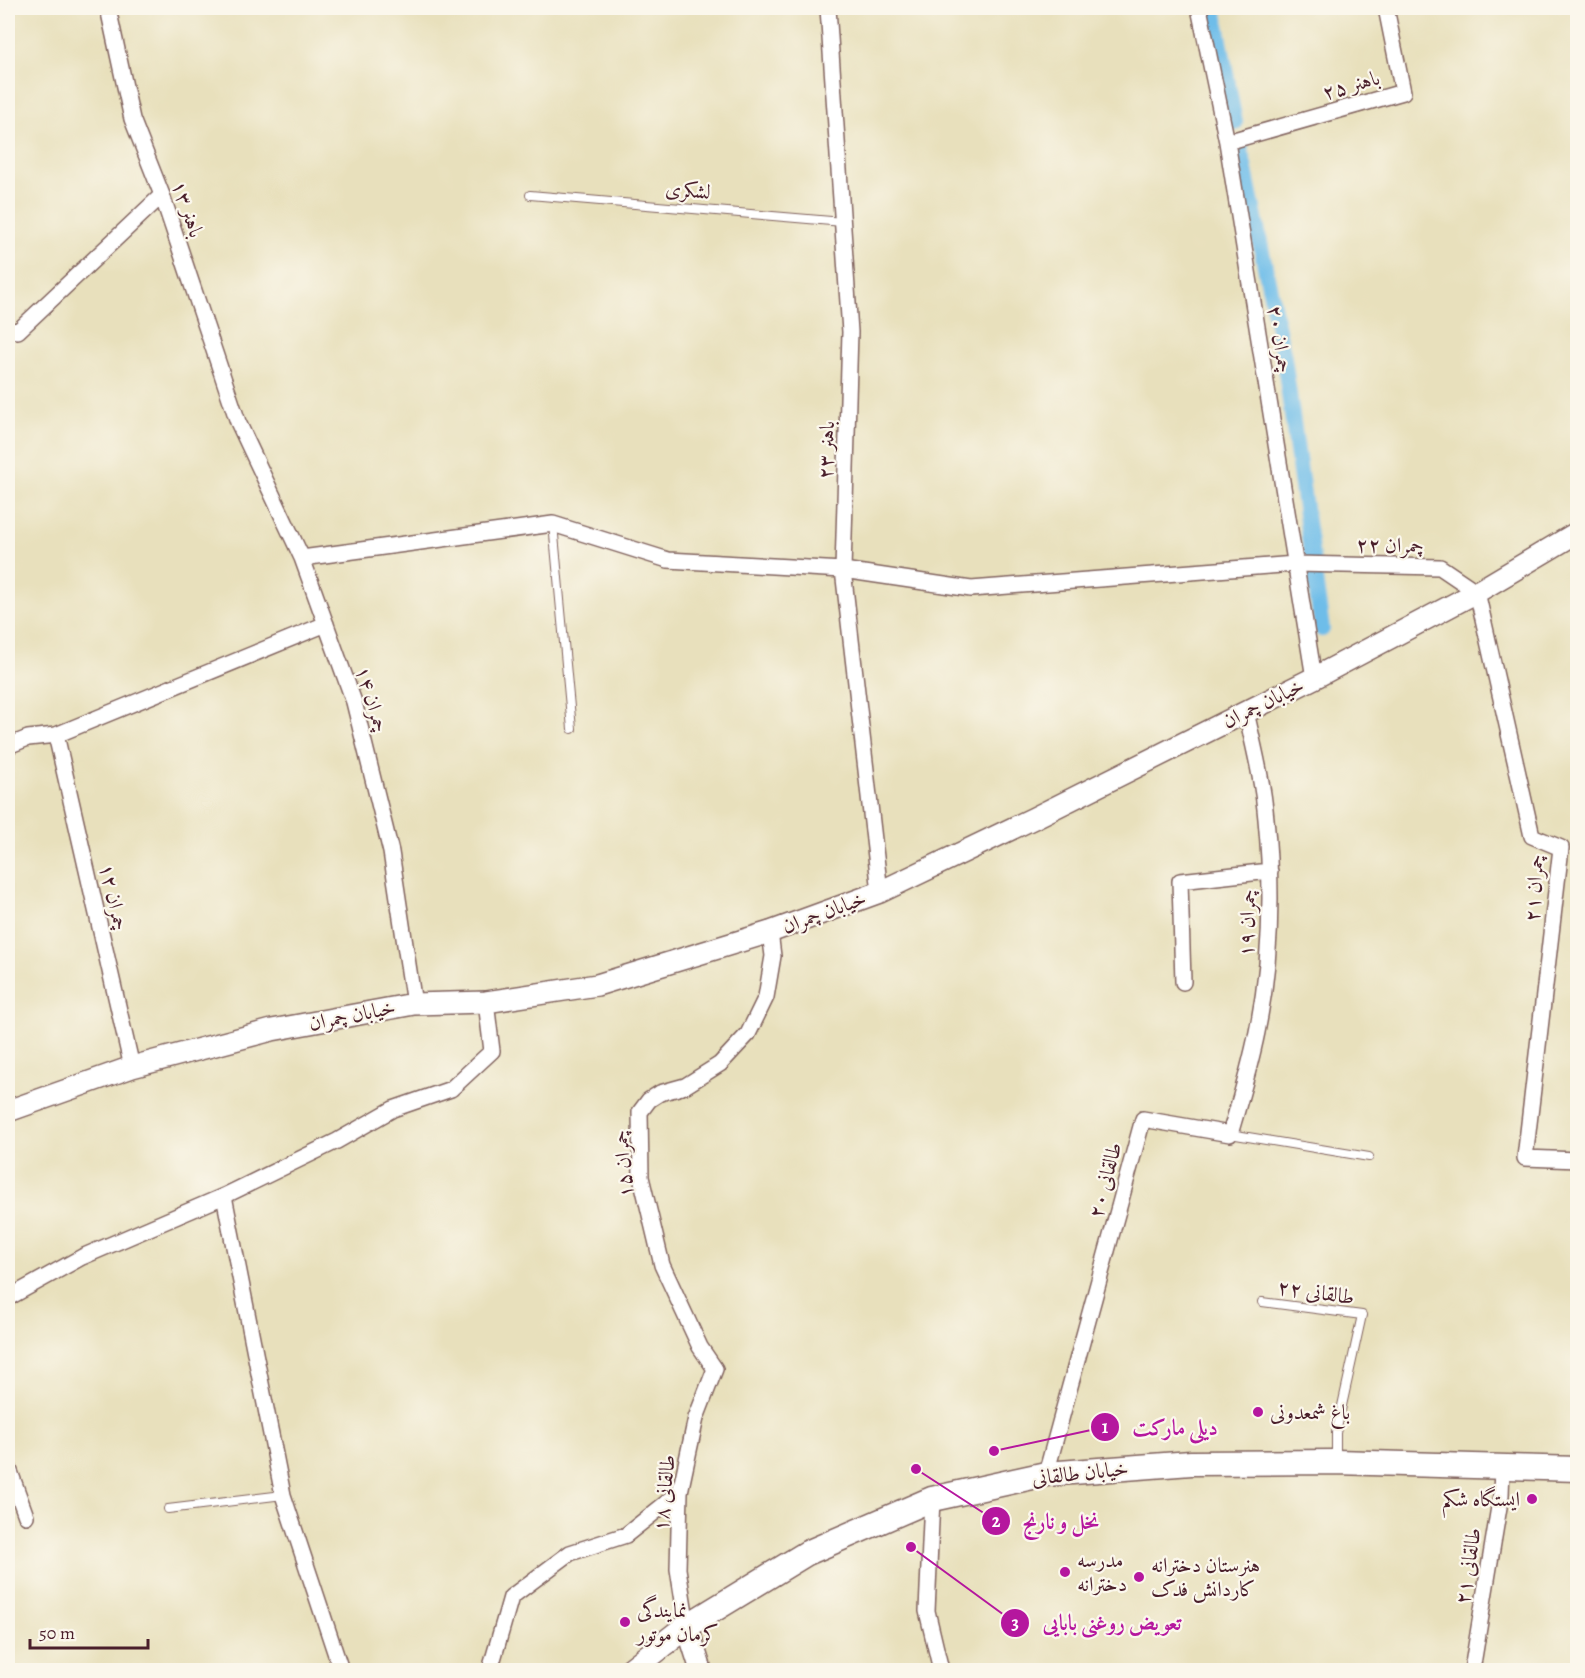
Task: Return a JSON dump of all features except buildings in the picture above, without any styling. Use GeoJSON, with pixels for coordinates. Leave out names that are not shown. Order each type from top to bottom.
{"type":"FeatureCollection","features":[{"type":"Feature","properties":{"kind":"main road","name":"خیابان چمران"},"geometry":{"type":"LineString","coordinates":[[8,1111],[132,1067],[272,1030],[414,1004],[486,1002],[597,985],[770,932],[880,892],[1314,678],[1477,592],[1578,532]]}},
{"type":"Feature","properties":{"kind":"main road","name":"خیابان طالقانی"},"geometry":{"type":"LineString","coordinates":[[631,1671],[687,1626],[807,1553],[932,1499],[1046,1474],[1191,1463],[1336,1462],[1578,1469]]}},
{"type":"Feature","properties":{"kind":"main road"},"geometry":{"type":"LineString","coordinates":[[687,1626],[701,1671]]}},
{"type":"Feature","properties":{"kind":"street","name":"باهنر ۱۳"},"geometry":{"type":"LineString","coordinates":[[108,8],[132,118],[162,195],[238,422]]}},
{"type":"Feature","properties":{"kind":"street","name":"باهنر ۲۳"},"geometry":{"type":"LineString","coordinates":[[828,8],[850,332],[843,570],[880,892]]}},
{"type":"Feature","properties":{"kind":"street","name":"چمران ۲۰"},"geometry":{"type":"LineString","coordinates":[[1199,8],[1227,142],[1314,678]]}},
{"type":"Feature","properties":{"kind":"street","name":"باهنر ۲۵"},"geometry":{"type":"LineString","coordinates":[[1227,142],[1403,92],[1386,8]]}},
{"type":"Feature","properties":{"kind":"street"},"geometry":{"type":"LineString","coordinates":[[8,330],[18,331],[162,195]]}},
{"type":"Feature","properties":{"kind":"street","name":"چمران ۱۴"},"geometry":{"type":"LineString","coordinates":[[238,422],[302,558],[354,702],[391,852],[414,1004]]}},
{"type":"Feature","properties":{"kind":"street"},"geometry":{"type":"LineString","coordinates":[[302,558],[553,524]]}},
{"type":"Feature","properties":{"kind":"street","name":"چمران ۲۲"},"geometry":{"type":"LineString","coordinates":[[553,524],[668,560],[843,570],[971,589],[1295,564],[1440,567],[1477,592]]}},
{"type":"Feature","properties":{"kind":"street","name":"چمران ۲۱"},"geometry":{"type":"LineString","coordinates":[[1477,592],[1532,836],[1561,848],[1526,1158],[1578,1160]]}},
{"type":"Feature","properties":{"kind":"street"},"geometry":{"type":"LineString","coordinates":[[8,746],[28,738],[56,735],[326,624]]}},
{"type":"Feature","properties":{"kind":"street","name":"چمران ۱۹"},"geometry":{"type":"LineString","coordinates":[[1230,1134],[1253,1051],[1266,978],[1269,924],[1270,871],[1266,817],[1258,764],[1246,711]]}},
{"type":"Feature","properties":{"kind":"street","name":"چمران ۱۲"},"geometry":{"type":"LineString","coordinates":[[56,735],[132,1067]]}},
{"type":"Feature","properties":{"kind":"street"},"geometry":{"type":"LineString","coordinates":[[1183,982],[1180,880],[1270,871]]}},
{"type":"Feature","properties":{"kind":"street","name":"چمران ۱۵"},"geometry":{"type":"LineString","coordinates":[[715,1369],[700,1347],[662,1265],[641,1177],[640,1112],[648,1100],[660,1093],[685,1086],[720,1064],[748,1034],[766,997],[772,956],[770,932]]}},
{"type":"Feature","properties":{"kind":"street"},"geometry":{"type":"LineString","coordinates":[[8,1298],[82,1257],[224,1196],[337,1141],[393,1109],[451,1089],[492,1051],[486,1002]]}},
{"type":"Feature","properties":{"kind":"street","name":"طالقانی ۲۰"},"geometry":{"type":"LineString","coordinates":[[1046,1474],[1143,1119],[1230,1134]]}},
{"type":"Feature","properties":{"kind":"street"},"geometry":{"type":"LineString","coordinates":[[224,1196],[283,1495],[340,1671]]}},
{"type":"Feature","properties":{"kind":"street","name":"طالقانی ۱۸"},"geometry":{"type":"LineString","coordinates":[[687,1626],[678,1569],[680,1492],[696,1418],[715,1369]]}},
{"type":"Feature","properties":{"kind":"street"},"geometry":{"type":"LineString","coordinates":[[8,1466],[26,1516]]}},
{"type":"Feature","properties":{"kind":"street","name":"طالقانی ۲۱"},"geometry":{"type":"LineString","coordinates":[[1472,1671],[1501,1495],[1502,1467]]}},
{"type":"Feature","properties":{"kind":"street"},"geometry":{"type":"LineString","coordinates":[[490,1671],[511,1597],[570,1553],[626,1535],[680,1492]]}},
{"type":"Feature","properties":{"kind":"street"},"geometry":{"type":"LineString","coordinates":[[932,1499],[927,1611],[941,1671]]}},
{"type":"Feature","properties":{"kind":"lane","name":"لشکری"},"geometry":{"type":"LineString","coordinates":[[530,195],[843,222]]}},
{"type":"Feature","properties":{"kind":"lane"},"geometry":{"type":"LineString","coordinates":[[553,524],[572,729]]}},
{"type":"Feature","properties":{"kind":"lane","name":"طالقانی ۲۰"},"geometry":{"type":"LineString","coordinates":[[1230,1134],[1369,1157]]}},
{"type":"Feature","properties":{"kind":"lane","name":"طالقانی ۲۲"},"geometry":{"type":"LineString","coordinates":[[1262,1302],[1362,1315],[1336,1433],[1336,1462]]}},
{"type":"Feature","properties":{"kind":"lane"},"geometry":{"type":"LineString","coordinates":[[168,1509],[283,1495]]}},
{"type":"Feature","properties":{"kind":"waterway"},"geometry":{"type":"LineString","coordinates":[[1214,8],[1235,123]]}},
{"type":"Feature","properties":{"kind":"waterway"},"geometry":{"type":"LineString","coordinates":[[1240,146],[1284,358],[1322,629]]}},
{"type":"Feature","properties":{"kind":"place","name":"باغ شمعدونی"},"geometry":{"type":"Point","coordinates":[1258,1412]}},
{"type":"Feature","properties":{"kind":"place","name":"دیلی مارکت"},"geometry":{"type":"Point","coordinates":[994,1451]}},
{"type":"Feature","properties":{"kind":"place","name":"نخل و نارنج"},"geometry":{"type":"Point","coordinates":[916,1469]}},
{"type":"Feature","properties":{"kind":"place","name":"ایستگاه شکم"},"geometry":{"type":"Point","coordinates":[1532,1499]}},
{"type":"Feature","properties":{"kind":"place","name":"تعویض روغنی بابایی"},"geometry":{"type":"Point","coordinates":[911,1547]}},
{"type":"Feature","properties":{"kind":"place","name":"مدرسه دخترانه"},"geometry":{"type":"Point","coordinates":[1065,1572]}},
{"type":"Feature","properties":{"kind":"place","name":"هنرستان دخترانه کاردانش فدک"},"geometry":{"type":"Point","coordinates":[1139,1577]}},
{"type":"Feature","properties":{"kind":"place","name":"نمایندگی کرمان موتور"},"geometry":{"type":"Point","coordinates":[625,1622]}}]}
